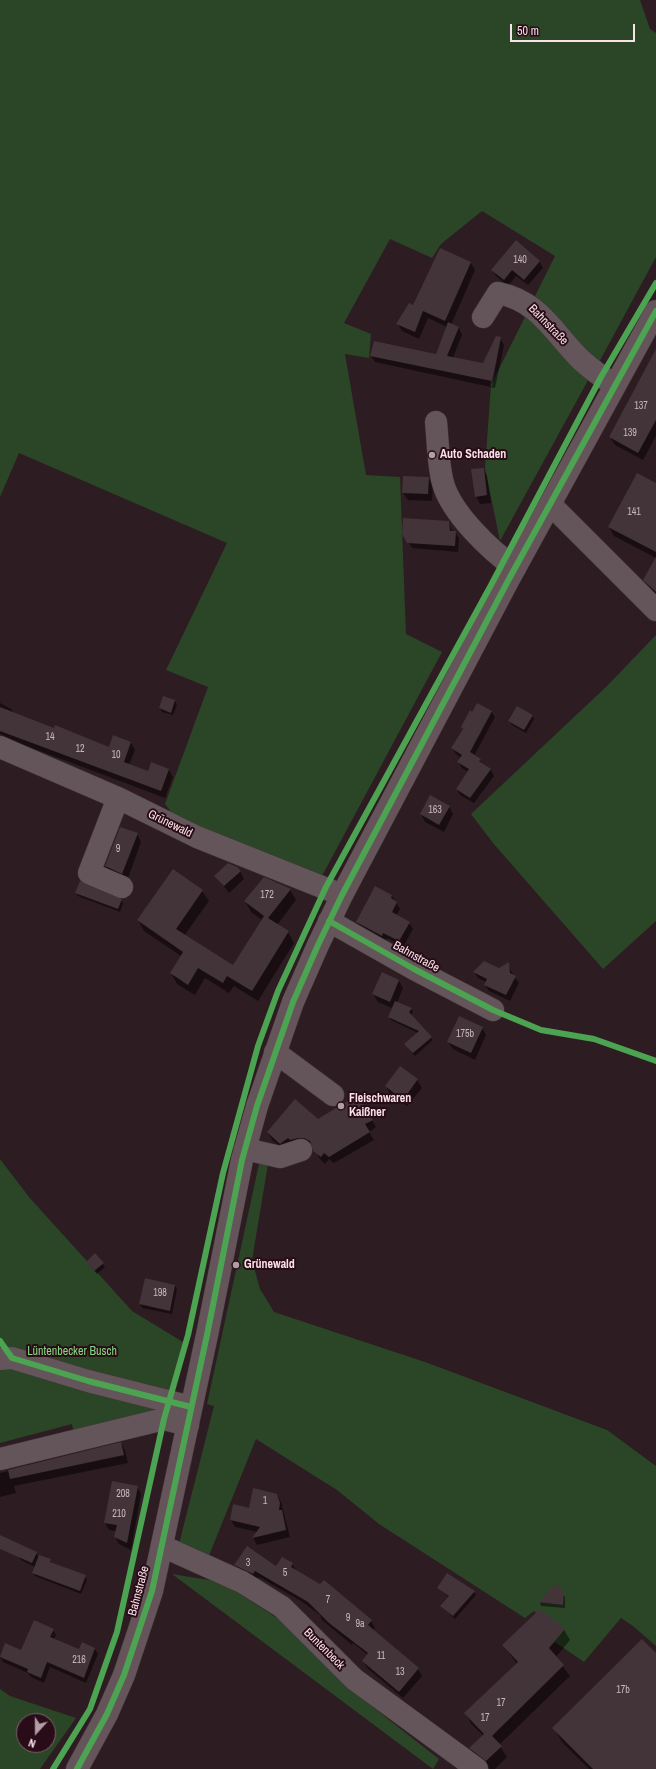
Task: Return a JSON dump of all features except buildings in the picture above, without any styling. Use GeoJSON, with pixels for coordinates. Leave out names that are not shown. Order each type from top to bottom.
{"type":"FeatureCollection","features":[{"type":"Feature","properties":{"kind":"main road","name":"Bahnstraße"},"geometry":{"type":"LineString","coordinates":[[77,1769],[107,1714],[124,1675],[152,1591],[246,1149],[257,1106],[299,988],[342,894],[515,568],[551,506],[656,310]]}},
{"type":"Feature","properties":{"kind":"street","name":"Bahnstraße"},"geometry":{"type":"LineString","coordinates":[[483,317],[498,293],[514,296],[532,307],[581,359],[615,385]]}},
{"type":"Feature","properties":{"kind":"street"},"geometry":{"type":"LineString","coordinates":[[436,422],[443,483],[459,515],[504,560],[515,568]]}},
{"type":"Feature","properties":{"kind":"street"},"geometry":{"type":"LineString","coordinates":[[551,506],[656,610]]}},
{"type":"Feature","properties":{"kind":"street","name":"Grünewald"},"geometry":{"type":"LineString","coordinates":[[0,747],[118,798],[197,837],[342,894]]}},
{"type":"Feature","properties":{"kind":"street"},"geometry":{"type":"LineString","coordinates":[[118,798],[89,874],[122,887]]}},
{"type":"Feature","properties":{"kind":"street","name":"Bahnstraße"},"geometry":{"type":"LineString","coordinates":[[330,921],[414,969],[493,1010]]}},
{"type":"Feature","properties":{"kind":"street"},"geometry":{"type":"LineString","coordinates":[[275,1052],[333,1095]]}},
{"type":"Feature","properties":{"kind":"street"},"geometry":{"type":"LineString","coordinates":[[246,1149],[280,1157],[301,1150]]}},
{"type":"Feature","properties":{"kind":"street"},"geometry":{"type":"LineString","coordinates":[[0,1341],[6,1359],[168,1402],[190,1416]]}},
{"type":"Feature","properties":{"kind":"street"},"geometry":{"type":"LineString","coordinates":[[0,1459],[164,1419],[190,1416]]}},
{"type":"Feature","properties":{"kind":"street","name":"Buntenbeck"},"geometry":{"type":"LineString","coordinates":[[162,1546],[242,1582],[282,1607],[354,1679],[477,1769]]}},
{"type":"Feature","properties":{"kind":"green space"},"geometry":{"type":"Polygon","coordinates":[[[0,0],[640,0],[650,29],[656,33],[656,257],[597,366],[532,302],[555,256],[482,211],[441,244],[432,258],[390,239],[344,323],[371,334],[369,358],[345,354],[366,475],[400,477],[406,634],[442,652],[322,876],[209,830],[172,820],[172,813],[165,804],[208,687],[166,670],[227,543],[19,453],[0,497],[0,0]]]}},
{"type":"Feature","properties":{"kind":"green space"},"geometry":{"type":"Polygon","coordinates":[[[529,309],[592,373],[500,541],[485,468],[491,385],[529,309]]]}},
{"type":"Feature","properties":{"kind":"green space"},"geometry":{"type":"Polygon","coordinates":[[[656,635],[656,921],[603,969],[493,843],[471,814],[607,686],[656,635]]]}},
{"type":"Feature","properties":{"kind":"green space","name":"Lüntenbecker Busch"},"geometry":{"type":"Polygon","coordinates":[[[0,1159],[29,1197],[132,1311],[183,1342],[172,1396],[158,1417],[74,1435],[72,1424],[0,1443],[0,1159]]]}},
{"type":"Feature","properties":{"kind":"green space"},"geometry":{"type":"Polygon","coordinates":[[[259,1164],[268,1164],[252,1260],[260,1289],[274,1312],[425,1362],[607,1430],[656,1466],[656,1646],[633,1626],[621,1618],[584,1662],[539,1631],[547,1623],[534,1611],[525,1618],[379,1524],[337,1490],[256,1439],[208,1558],[179,1544],[214,1406],[207,1404],[259,1164]]]}},
{"type":"Feature","properties":{"kind":"green space"},"geometry":{"type":"Polygon","coordinates":[[[172,1574],[221,1582],[291,1627],[360,1697],[439,1759],[433,1769],[172,1574]]]}},
{"type":"Feature","properties":{"kind":"green space"},"geometry":{"type":"Polygon","coordinates":[[[0,1689],[10,1696],[76,1718],[56,1746],[56,1713],[16,1713],[16,1753],[51,1753],[40,1769],[0,1769],[0,1689]]]}},
{"type":"Feature","properties":{"kind":"cycle path"},"geometry":{"type":"LineString","coordinates":[[53,1769],[90,1709],[117,1632],[164,1419],[188,1335],[223,1173],[258,1046],[278,991],[326,887],[490,587],[601,377],[656,283]]}},
{"type":"Feature","properties":{"kind":"cycle path"},"geometry":{"type":"LineString","coordinates":[[77,1769],[107,1714],[124,1675],[152,1591],[207,1335],[242,1160],[257,1106],[293,1002],[342,895],[509,579],[656,311]]}},
{"type":"Feature","properties":{"kind":"cycle path"},"geometry":{"type":"LineString","coordinates":[[329,921],[414,969],[493,1010],[541,1030],[594,1039],[656,1061]]}},
{"type":"Feature","properties":{"kind":"cycle path"},"geometry":{"type":"LineString","coordinates":[[0,1341],[12,1358],[88,1381],[191,1407]]}},
{"type":"Feature","properties":{"kind":"place","name":"Auto Schaden"},"geometry":{"type":"Point","coordinates":[432,455]}},
{"type":"Feature","properties":{"kind":"place","name":"Fleischwaren Kaißner"},"geometry":{"type":"Point","coordinates":[341,1106]}},
{"type":"Feature","properties":{"kind":"place","name":"Grünewald"},"geometry":{"type":"Point","coordinates":[236,1265]}}]}
